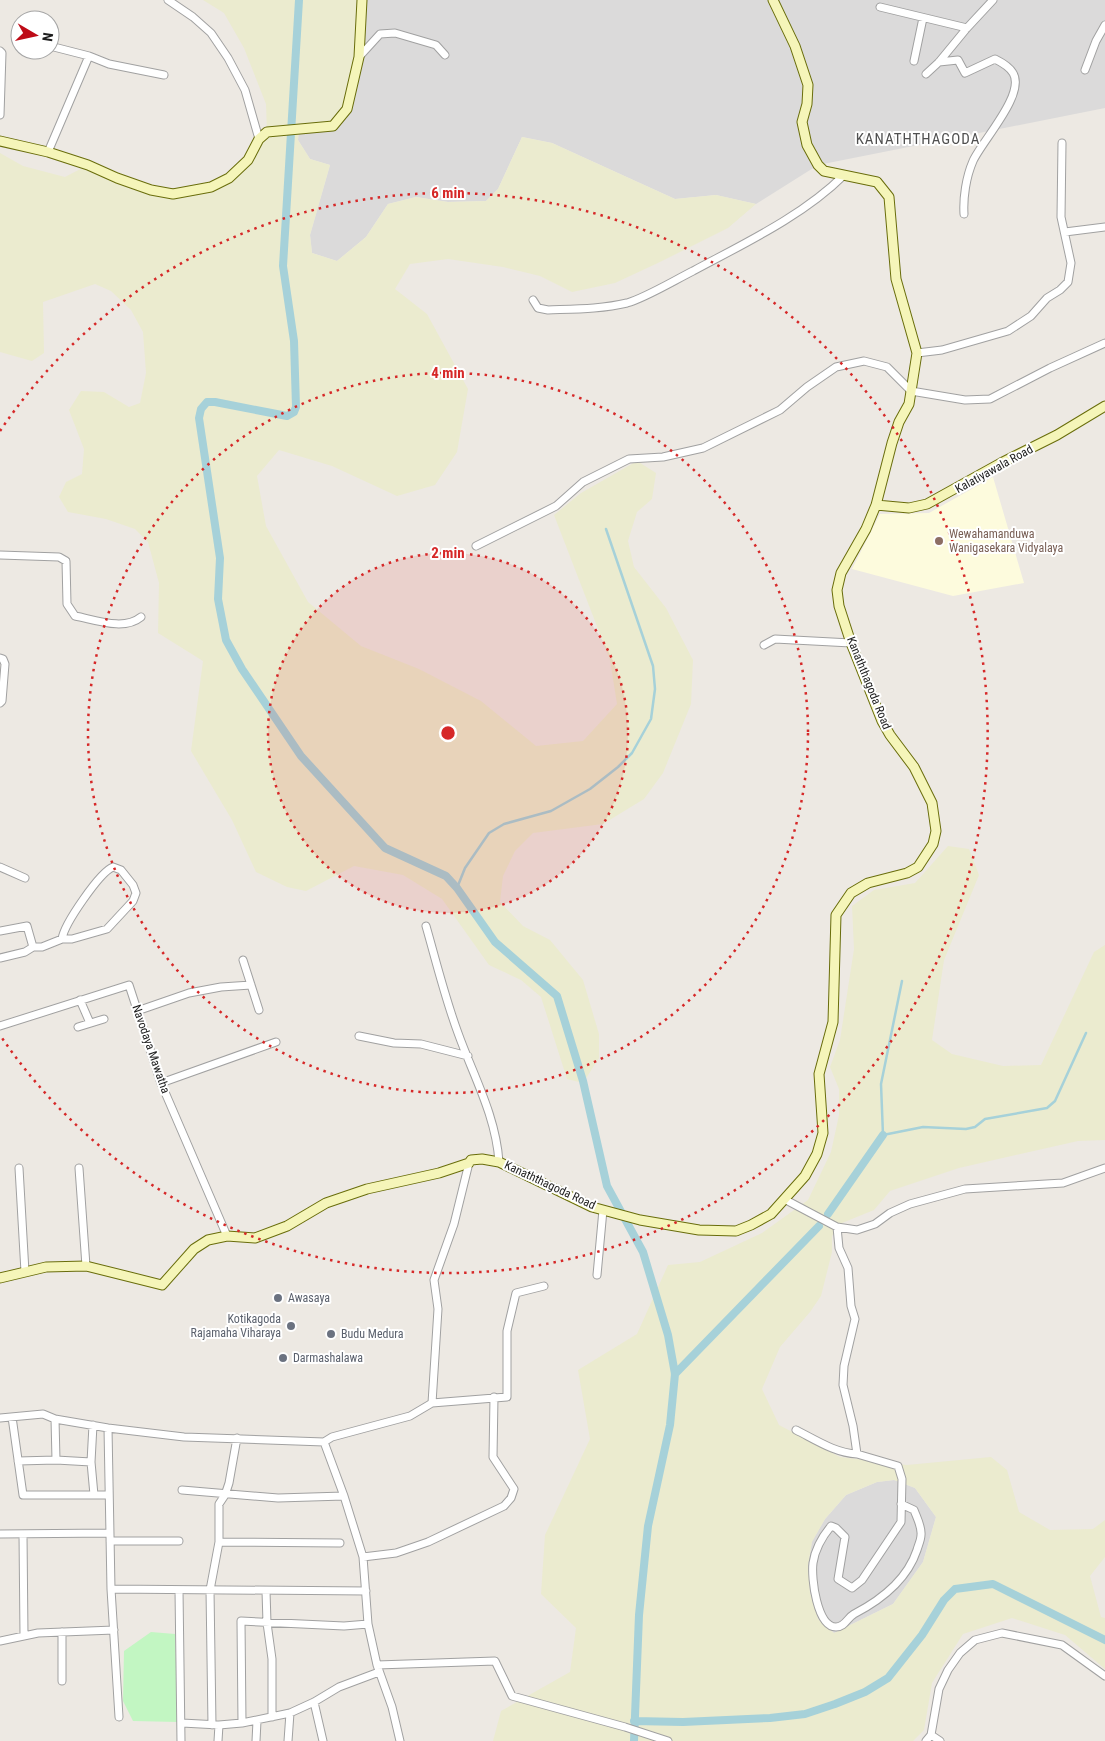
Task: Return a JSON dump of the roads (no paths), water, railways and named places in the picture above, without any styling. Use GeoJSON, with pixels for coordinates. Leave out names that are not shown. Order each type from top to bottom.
{"type":"FeatureCollection","features":[{"type":"Feature","properties":{"kind":"street"},"geometry":{"type":"LineString","coordinates":[[168,0],[194,17],[211,33],[228,58],[245,90],[259,139]]}},
{"type":"Feature","properties":{"kind":"street"},"geometry":{"type":"LineString","coordinates":[[0,141],[48,152],[88,165],[151,190],[173,194],[210,188],[229,178],[248,160],[259,139],[267,132],[332,126],[347,109],[359,57],[362,0]]}},
{"type":"Feature","properties":{"kind":"street","name":"Kanaththagoda Road"},"geometry":{"type":"LineString","coordinates":[[86,1266],[162,1285],[194,1248],[208,1240],[227,1236],[255,1238],[287,1226],[326,1203],[367,1188],[439,1173],[469,1163],[471,1160],[482,1159],[499,1162],[592,1207],[640,1220],[699,1230],[736,1230],[751,1225],[771,1214],[805,1176],[817,1154],[823,1132],[819,1074],[833,1022],[836,915],[851,893],[868,883],[907,873],[918,867],[934,844],[936,831],[932,802],[914,768],[882,721],[851,643],[839,606],[837,590],[841,573],[866,529],[876,505],[892,443],[909,404],[917,353],[896,279],[889,197],[877,182],[824,171],[818,166],[807,145],[802,122],[807,104],[808,85],[795,46],[773,0]]}},
{"type":"Feature","properties":{"kind":"street"},"geometry":{"type":"LineString","coordinates":[[926,74],[939,62],[993,0]]}},
{"type":"Feature","properties":{"kind":"street"},"geometry":{"type":"LineString","coordinates":[[880,7],[967,28]]}},
{"type":"Feature","properties":{"kind":"street"},"geometry":{"type":"LineString","coordinates":[[914,62],[923,18]]}},
{"type":"Feature","properties":{"kind":"street"},"geometry":{"type":"LineString","coordinates":[[1085,70],[1096,41],[1105,25]]}},
{"type":"Feature","properties":{"kind":"street"},"geometry":{"type":"LineString","coordinates":[[359,57],[380,34],[395,33],[436,45],[445,56]]}},
{"type":"Feature","properties":{"kind":"street"},"geometry":{"type":"LineString","coordinates":[[60,49],[89,56],[109,64],[164,75]]}},
{"type":"Feature","properties":{"kind":"street"},"geometry":{"type":"LineString","coordinates":[[0,52],[2,53],[0,115]]}},
{"type":"Feature","properties":{"kind":"street"},"geometry":{"type":"LineString","coordinates":[[48,152],[89,56]]}},
{"type":"Feature","properties":{"kind":"street"},"geometry":{"type":"LineString","coordinates":[[939,62],[958,60],[965,73],[995,58],[1013,73],[1015,82],[1013,94],[1006,110],[994,125],[972,162],[963,200],[964,214]]}},
{"type":"Feature","properties":{"kind":"street"},"geometry":{"type":"LineString","coordinates":[[917,353],[942,350],[1008,331],[1031,316],[1047,298],[1060,290],[1068,282],[1071,263],[1062,217],[1062,143]]}},
{"type":"Feature","properties":{"kind":"street"},"geometry":{"type":"LineString","coordinates":[[533,300],[538,308],[548,310],[607,307],[630,302],[672,282],[767,231],[830,189],[844,175]]}},
{"type":"Feature","properties":{"kind":"street"},"geometry":{"type":"LineString","coordinates":[[1065,232],[1105,227]]}},
{"type":"Feature","properties":{"kind":"street"},"geometry":{"type":"LineString","coordinates":[[476,546],[556,506],[583,482],[629,459],[663,457],[703,448],[772,414],[780,410],[807,387],[836,367],[864,360],[888,367],[911,391],[965,400],[990,399],[1050,368],[1105,343]]}},
{"type":"Feature","properties":{"kind":"street","name":"Kalatiyawala Road"},"geometry":{"type":"LineString","coordinates":[[876,505],[909,508],[927,504],[1057,435],[1105,406]]}},
{"type":"Feature","properties":{"kind":"street"},"geometry":{"type":"LineString","coordinates":[[0,554],[59,557],[66,562],[67,604],[75,616],[123,625],[134,623],[141,617]]}},
{"type":"Feature","properties":{"kind":"street"},"geometry":{"type":"LineString","coordinates":[[764,645],[775,639],[851,643]]}},
{"type":"Feature","properties":{"kind":"street"},"geometry":{"type":"LineString","coordinates":[[0,658],[3,659],[5,664],[2,701],[0,703]]}},
{"type":"Feature","properties":{"kind":"street"},"geometry":{"type":"LineString","coordinates":[[0,867],[25,878]]}},
{"type":"Feature","properties":{"kind":"street"},"geometry":{"type":"LineString","coordinates":[[0,958],[25,952],[32,947],[42,948],[62,939],[72,939],[107,929],[133,901],[136,893],[133,885],[121,870],[113,867],[107,869],[63,932],[62,939]]}},
{"type":"Feature","properties":{"kind":"street"},"geometry":{"type":"LineString","coordinates":[[0,931],[27,926],[32,947]]}},
{"type":"Feature","properties":{"kind":"street"},"geometry":{"type":"LineString","coordinates":[[426,926],[458,1033],[490,1118],[499,1162]]}},
{"type":"Feature","properties":{"kind":"street"},"geometry":{"type":"LineString","coordinates":[[243,960],[259,1010]]}},
{"type":"Feature","properties":{"kind":"street"},"geometry":{"type":"LineString","coordinates":[[137,1011],[189,993],[221,987],[251,985]]}},
{"type":"Feature","properties":{"kind":"street","name":"Navodaya Mawatha"},"geometry":{"type":"LineString","coordinates":[[0,1026],[129,986],[161,1083],[227,1236]]}},
{"type":"Feature","properties":{"kind":"street"},"geometry":{"type":"LineString","coordinates":[[80,1000],[90,1023]]}},
{"type":"Feature","properties":{"kind":"street"},"geometry":{"type":"LineString","coordinates":[[78,1027],[104,1019]]}},
{"type":"Feature","properties":{"kind":"street"},"geometry":{"type":"LineString","coordinates":[[359,1036],[394,1043],[421,1044],[468,1056]]}},
{"type":"Feature","properties":{"kind":"street"},"geometry":{"type":"LineString","coordinates":[[161,1083],[276,1042]]}},
{"type":"Feature","properties":{"kind":"street"},"geometry":{"type":"LineString","coordinates":[[432,1403],[438,1309],[434,1280],[454,1224],[469,1163]]}},
{"type":"Feature","properties":{"kind":"street"},"geometry":{"type":"LineString","coordinates":[[19,1168],[25,1272]]}},
{"type":"Feature","properties":{"kind":"street"},"geometry":{"type":"LineString","coordinates":[[0,1278],[46,1267],[86,1266],[79,1168]]}},
{"type":"Feature","properties":{"kind":"street"},"geometry":{"type":"LineString","coordinates":[[784,1199],[837,1227],[857,1230],[875,1224],[890,1213],[910,1204],[965,1189],[1063,1183],[1105,1168]]}},
{"type":"Feature","properties":{"kind":"street"},"geometry":{"type":"LineString","coordinates":[[597,1275],[603,1210]]}},
{"type":"Feature","properties":{"kind":"street"},"geometry":{"type":"LineString","coordinates":[[837,1227],[839,1248],[848,1268],[851,1306],[855,1320],[844,1366],[843,1386],[853,1426],[857,1454]]}},
{"type":"Feature","properties":{"kind":"street"},"geometry":{"type":"LineString","coordinates":[[0,1418],[43,1414],[55,1419],[108,1428],[184,1436],[324,1442],[332,1437],[410,1416],[432,1403],[506,1397],[507,1331],[516,1293],[544,1286]]}},
{"type":"Feature","properties":{"kind":"street"},"geometry":{"type":"LineString","coordinates":[[363,1557],[396,1553],[428,1542],[504,1506],[511,1498],[514,1489],[493,1457],[494,1397]]}},
{"type":"Feature","properties":{"kind":"street"},"geometry":{"type":"LineString","coordinates":[[12,1417],[23,1496],[109,1495]]}},
{"type":"Feature","properties":{"kind":"street"},"geometry":{"type":"LineString","coordinates":[[55,1419],[56,1460]]}},
{"type":"Feature","properties":{"kind":"street"},"geometry":{"type":"LineString","coordinates":[[92,1425],[91,1462],[94,1495]]}},
{"type":"Feature","properties":{"kind":"street"},"geometry":{"type":"LineString","coordinates":[[108,1428],[111,1589],[119,1717]]}},
{"type":"Feature","properties":{"kind":"street"},"geometry":{"type":"LineString","coordinates":[[796,1430],[830,1448],[898,1466],[902,1479],[901,1504],[901,1522],[862,1580],[852,1588],[838,1579],[845,1537],[836,1528],[831,1526],[821,1539],[813,1564],[814,1592],[824,1620],[831,1626],[838,1627],[845,1624],[850,1616],[867,1607],[893,1588],[912,1563],[921,1536],[920,1527],[914,1510],[901,1504]]}},
{"type":"Feature","properties":{"kind":"street"},"geometry":{"type":"LineString","coordinates":[[218,1741],[215,1725],[210,1590],[219,1542],[219,1504],[225,1495],[237,1438]]}},
{"type":"Feature","properties":{"kind":"street"},"geometry":{"type":"LineString","coordinates":[[324,1442],[344,1496],[363,1557],[368,1624],[379,1672],[392,1707],[400,1741]]}},
{"type":"Feature","properties":{"kind":"street"},"geometry":{"type":"LineString","coordinates":[[18,1461],[56,1460],[91,1462]]}},
{"type":"Feature","properties":{"kind":"street"},"geometry":{"type":"LineString","coordinates":[[182,1490],[278,1498],[344,1496]]}},
{"type":"Feature","properties":{"kind":"street"},"geometry":{"type":"LineString","coordinates":[[0,1534],[179,1541]]}},
{"type":"Feature","properties":{"kind":"street"},"geometry":{"type":"LineString","coordinates":[[23,1534],[24,1636]]}},
{"type":"Feature","properties":{"kind":"street"},"geometry":{"type":"LineString","coordinates":[[219,1542],[340,1543]]}},
{"type":"Feature","properties":{"kind":"street"},"geometry":{"type":"LineString","coordinates":[[111,1589],[366,1592]]}},
{"type":"Feature","properties":{"kind":"street"},"geometry":{"type":"LineString","coordinates":[[179,1590],[181,1741]]}},
{"type":"Feature","properties":{"kind":"street"},"geometry":{"type":"LineString","coordinates":[[266,1591],[267,1623],[272,1659],[272,1717]]}},
{"type":"Feature","properties":{"kind":"street"},"geometry":{"type":"LineString","coordinates":[[242,1723],[241,1621],[344,1626],[368,1624]]}},
{"type":"Feature","properties":{"kind":"street"},"geometry":{"type":"LineString","coordinates":[[0,1641],[38,1633],[114,1630]]}},
{"type":"Feature","properties":{"kind":"street"},"geometry":{"type":"LineString","coordinates":[[62,1632],[62,1681]]}},
{"type":"Feature","properties":{"kind":"street"},"geometry":{"type":"LineString","coordinates":[[940,1741],[928,1738],[939,1689],[948,1670],[960,1653],[976,1640],[1002,1633],[1062,1645],[1105,1676]]}},
{"type":"Feature","properties":{"kind":"street"},"geometry":{"type":"LineString","coordinates":[[377,1664],[495,1661],[512,1696],[625,1727],[668,1741]]}},
{"type":"Feature","properties":{"kind":"street"},"geometry":{"type":"LineString","coordinates":[[182,1723],[215,1725],[242,1723],[290,1713],[314,1702],[339,1687],[379,1672]]}},
{"type":"Feature","properties":{"kind":"street"},"geometry":{"type":"LineString","coordinates":[[314,1702],[323,1741]]}},
{"type":"Feature","properties":{"kind":"street"},"geometry":{"type":"LineString","coordinates":[[288,1741],[290,1713]]}},
{"type":"Feature","properties":{"kind":"street"},"geometry":{"type":"LineString","coordinates":[[256,1741],[257,1720]]}},
{"type":"Feature","properties":{"kind":"waterway"},"geometry":{"type":"LineString","coordinates":[[299,0],[283,266],[294,341],[296,407],[294,412],[287,416],[215,402],[207,402],[201,409],[199,418],[220,558],[218,599],[226,640],[242,669],[301,756],[385,848],[446,876],[457,888],[495,942],[557,996],[583,1081],[607,1186],[643,1252],[668,1335],[675,1374],[670,1425],[648,1526],[639,1615],[634,1741]]}},
{"type":"Feature","properties":{"kind":"waterway"},"geometry":{"type":"LineString","coordinates":[[457,888],[465,868],[489,833],[504,824],[551,811],[590,789],[618,767],[632,753],[651,719],[655,689],[653,666],[606,529]]}},
{"type":"Feature","properties":{"kind":"waterway"},"geometry":{"type":"LineString","coordinates":[[902,981],[881,1084],[883,1135],[923,1127],[966,1129],[975,1127],[985,1119],[1047,1108],[1055,1101],[1086,1033]]}},
{"type":"Feature","properties":{"kind":"waterway"},"geometry":{"type":"LineString","coordinates":[[828,1214],[883,1135]]}},
{"type":"Feature","properties":{"kind":"waterway"},"geometry":{"type":"LineString","coordinates":[[675,1374],[819,1226]]}},
{"type":"Feature","properties":{"kind":"waterway"},"geometry":{"type":"LineString","coordinates":[[634,1721],[683,1722],[770,1718],[805,1714],[865,1692],[888,1678],[922,1635],[944,1600],[955,1589],[993,1584],[1105,1640]]}},
{"type":"Feature","properties":{"kind":"place","name":"Wewahamanduwa Wanigasekara Vidyalaya"},"geometry":{"type":"Point","coordinates":[939,541]}},
{"type":"Feature","properties":{"kind":"place","name":"Awasaya"},"geometry":{"type":"Point","coordinates":[278,1298]}},
{"type":"Feature","properties":{"kind":"place","name":"Kotikagoda Rajamaha Viharaya"},"geometry":{"type":"Point","coordinates":[291,1326]}},
{"type":"Feature","properties":{"kind":"place","name":"Budu Medura"},"geometry":{"type":"Point","coordinates":[331,1334]}},
{"type":"Feature","properties":{"kind":"place","name":"Darmashalawa"},"geometry":{"type":"Point","coordinates":[283,1358]}},
{"type":"Feature","properties":{"kind":"district","name":"KANATHTHAGODA"},"geometry":{"type":"Point","coordinates":[918,139]}}]}
